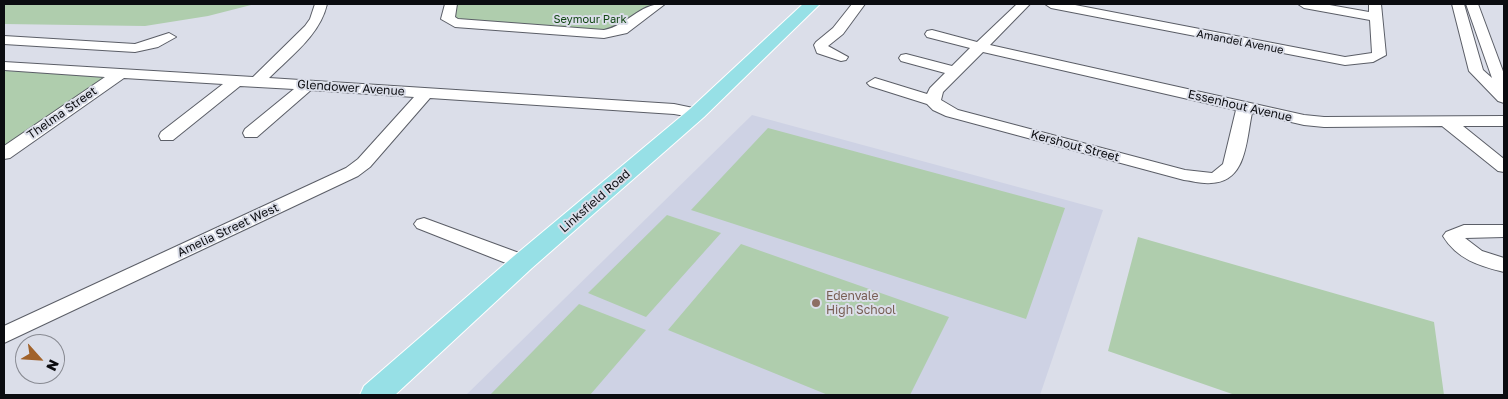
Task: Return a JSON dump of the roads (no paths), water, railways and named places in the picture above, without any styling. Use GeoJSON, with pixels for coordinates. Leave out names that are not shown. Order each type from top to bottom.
{"type":"FeatureCollection","features":[{"type":"Feature","properties":{"kind":"main road","name":"Linksfield Road"},"geometry":{"type":"LineString","coordinates":[[375,395],[523,262],[697,113],[812,4]]}},
{"type":"Feature","properties":{"kind":"street"},"geometry":{"type":"LineString","coordinates":[[257,82],[310,29],[317,19],[321,4]]}},
{"type":"Feature","properties":{"kind":"street"},"geometry":{"type":"LineString","coordinates":[[451,4],[448,20],[455,23],[592,35],[622,30],[659,4]]}},
{"type":"Feature","properties":{"kind":"street"},"geometry":{"type":"LineString","coordinates":[[841,57],[822,50],[821,45],[838,31],[860,4]]}},
{"type":"Feature","properties":{"kind":"street"},"geometry":{"type":"LineString","coordinates":[[933,101],[934,91],[1024,4]]}},
{"type":"Feature","properties":{"kind":"street","name":"Amandel Avenue"},"geometry":{"type":"LineString","coordinates":[[1051,4],[1345,61],[1368,59],[1379,54],[1376,10]]}},
{"type":"Feature","properties":{"kind":"street"},"geometry":{"type":"LineString","coordinates":[[1304,4],[1376,10]]}},
{"type":"Feature","properties":{"kind":"street"},"geometry":{"type":"LineString","coordinates":[[1458,4],[1476,71],[1504,98]]}},
{"type":"Feature","properties":{"kind":"street"},"geometry":{"type":"LineString","coordinates":[[1472,4],[1496,73],[1504,84]]}},
{"type":"Feature","properties":{"kind":"street","name":"Essenhout Avenue"},"geometry":{"type":"LineString","coordinates":[[932,34],[981,47],[1245,107],[1318,121],[1504,121]]}},
{"type":"Feature","properties":{"kind":"street"},"geometry":{"type":"LineString","coordinates":[[4,40],[139,48],[169,37]]}},
{"type":"Feature","properties":{"kind":"street"},"geometry":{"type":"LineString","coordinates":[[33,68],[73,44]]}},
{"type":"Feature","properties":{"kind":"street"},"geometry":{"type":"LineString","coordinates":[[906,58],[954,71]]}},
{"type":"Feature","properties":{"kind":"street","name":"Glendower Avenue"},"geometry":{"type":"LineString","coordinates":[[4,66],[427,92],[674,109],[697,113]]}},
{"type":"Feature","properties":{"kind":"street","name":"Thelma Street"},"geometry":{"type":"LineString","coordinates":[[4,154],[121,72]]}},
{"type":"Feature","properties":{"kind":"street"},"geometry":{"type":"LineString","coordinates":[[167,136],[238,80]]}},
{"type":"Feature","properties":{"kind":"street","name":"Kershout Street"},"geometry":{"type":"LineString","coordinates":[[875,83],[933,101],[939,107],[952,113],[1199,178],[1212,178],[1223,175],[1232,166],[1245,107]]}},
{"type":"Feature","properties":{"kind":"street"},"geometry":{"type":"LineString","coordinates":[[251,133],[308,85]]}},
{"type":"Feature","properties":{"kind":"street","name":"Amelia Street West"},"geometry":{"type":"LineString","coordinates":[[4,335],[352,172],[364,163],[427,92]]}},
{"type":"Feature","properties":{"kind":"street"},"geometry":{"type":"LineString","coordinates":[[1446,121],[1504,167]]}},
{"type":"Feature","properties":{"kind":"street"},"geometry":{"type":"LineString","coordinates":[[424,224],[523,262]]}},
{"type":"Feature","properties":{"kind":"street"},"geometry":{"type":"LineString","coordinates":[[1504,231],[1464,231],[1453,236],[1458,244],[1469,252],[1504,265]]}},
{"type":"Feature","properties":{"kind":"place","name":"Edenvale High School"},"geometry":{"type":"Point","coordinates":[816,303]}},
{"type":"Feature","properties":{"kind":"park label","name":"Seymour Park"},"geometry":{"type":"Point","coordinates":[590,20]}}]}
